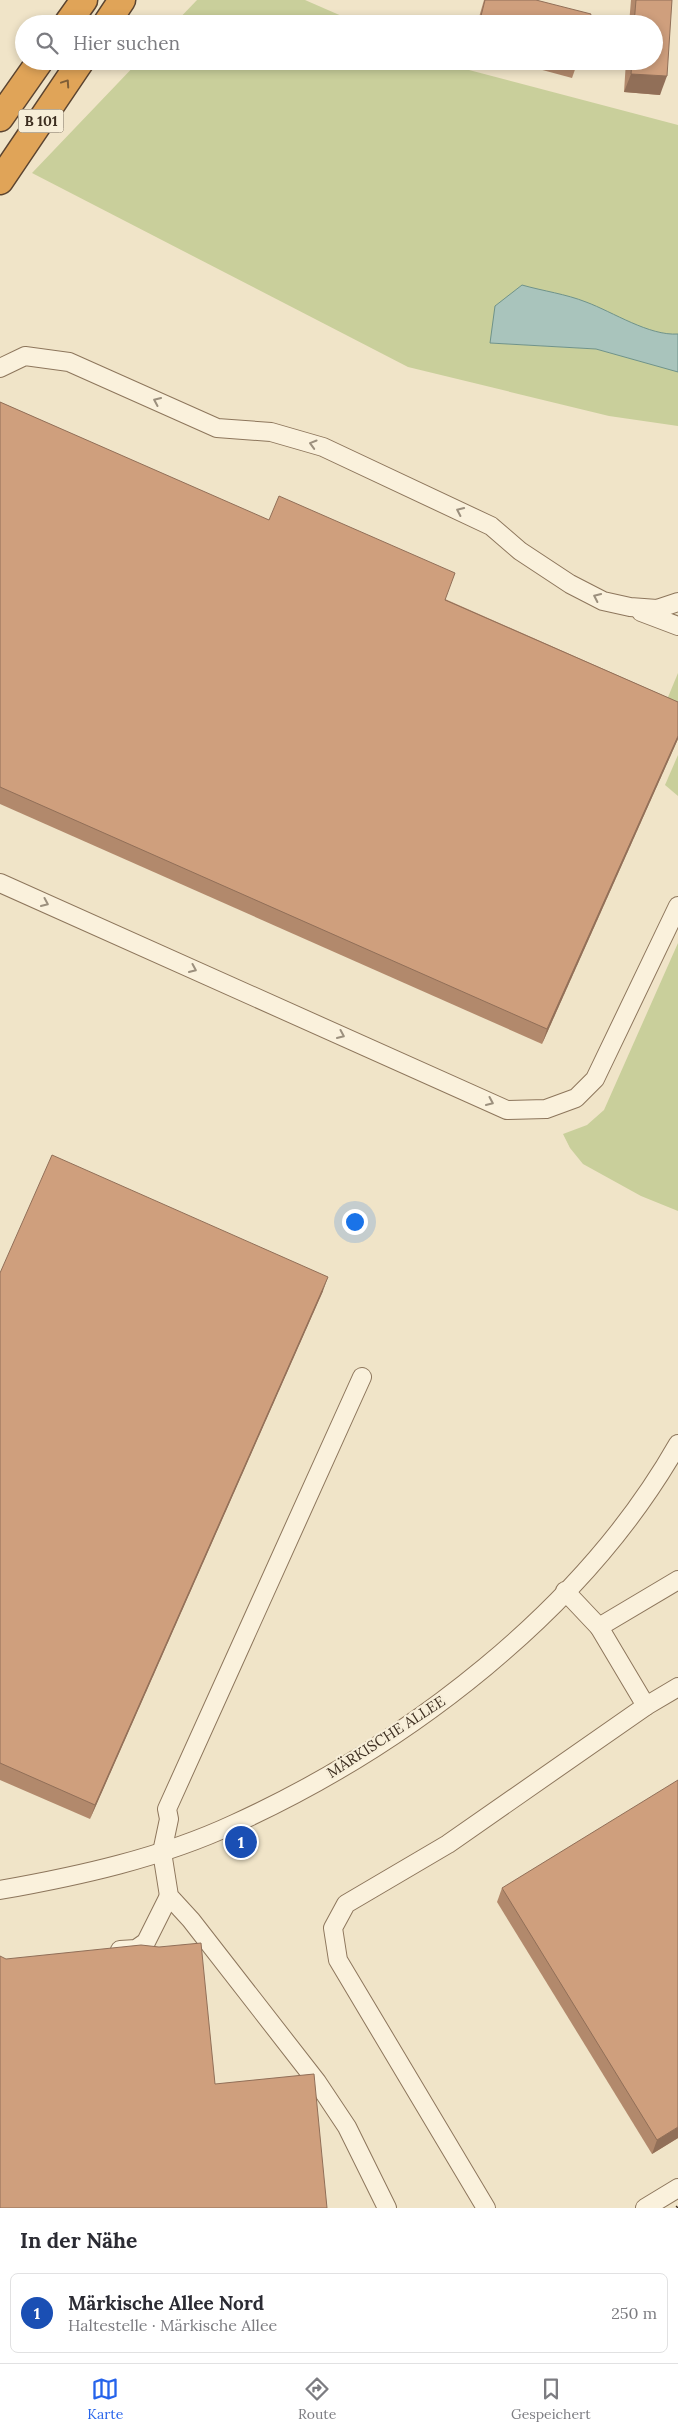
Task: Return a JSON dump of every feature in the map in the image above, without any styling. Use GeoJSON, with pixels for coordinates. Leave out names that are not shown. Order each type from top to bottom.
{"type":"FeatureCollection","features":[{"type":"Feature","properties":{"kind":"highway"},"geometry":{"type":"LineString","coordinates":[[73,15],[84,0]]}},
{"type":"Feature","properties":{"kind":"highway"},"geometry":{"type":"LineString","coordinates":[[112,15],[122,0]]}},
{"type":"Feature","properties":{"kind":"highway","name":"B 101"},"geometry":{"type":"LineString","coordinates":[[0,118],[34,70]]}},
{"type":"Feature","properties":{"kind":"highway","name":"B 101"},"geometry":{"type":"LineString","coordinates":[[0,181],[75,70]]}},
{"type":"Feature","properties":{"kind":"street"},"geometry":{"type":"LineString","coordinates":[[0,368],[25,356],[69,362],[217,428],[271,432],[324,447],[491,526],[520,551],[570,584],[603,601],[630,607],[657,609],[678,602]]}},
{"type":"Feature","properties":{"kind":"street"},"geometry":{"type":"LineString","coordinates":[[630,607],[678,626]]}},
{"type":"Feature","properties":{"kind":"street"},"geometry":{"type":"LineString","coordinates":[[0,883],[507,1110],[546,1109],[561,1104],[576,1098],[595,1079],[678,906]]}},
{"type":"Feature","properties":{"kind":"street"},"geometry":{"type":"LineString","coordinates":[[362,1377],[167,1808],[168,1819],[162,1852],[169,1896],[210,1945],[327,2097],[347,2127],[387,2208]]}},
{"type":"Feature","properties":{"kind":"street","name":"MÄRKISCHE ALLEE"},"geometry":{"type":"LineString","coordinates":[[0,1890],[62,1879],[162,1852],[234,1825],[334,1772],[416,1721],[472,1679],[505,1650],[565,1591],[634,1511],[678,1444]]}},
{"type":"Feature","properties":{"kind":"street"},"geometry":{"type":"LineString","coordinates":[[599,1627],[678,1580]]}},
{"type":"Feature","properties":{"kind":"street"},"geometry":{"type":"LineString","coordinates":[[565,1591],[599,1627],[646,1706]]}},
{"type":"Feature","properties":{"kind":"street"},"geometry":{"type":"LineString","coordinates":[[486,2208],[338,1960],[333,1928],[346,1904],[448,1844],[646,1706],[678,1687]]}},
{"type":"Feature","properties":{"kind":"street"},"geometry":{"type":"LineString","coordinates":[[136,1948],[146,1942],[169,1896]]}},
{"type":"Feature","properties":{"kind":"street"},"geometry":{"type":"LineString","coordinates":[[193,1947],[210,1945]]}},
{"type":"Feature","properties":{"kind":"street"},"geometry":{"type":"LineString","coordinates":[[107,1952],[136,1948],[160,1951]]}},
{"type":"Feature","properties":{"kind":"street"},"geometry":{"type":"LineString","coordinates":[[645,2208],[678,2188]]}},
{"type":"Feature","properties":{"kind":"green space"},"geometry":{"type":"Polygon","coordinates":[[[197,0],[305,0],[339,15],[183,15],[197,0]]]}},
{"type":"Feature","properties":{"kind":"green space"},"geometry":{"type":"Polygon","coordinates":[[[130,70],[469,70],[678,125],[678,334],[667,334],[643,328],[585,302],[490,343],[596,349],[675,370],[678,372],[678,426],[609,416],[408,367],[32,173],[130,70]]]}},
{"type":"Feature","properties":{"kind":"green space"},"geometry":{"type":"Polygon","coordinates":[[[678,673],[678,707],[666,702],[678,673]]]}},
{"type":"Feature","properties":{"kind":"green space"},"geometry":{"type":"Polygon","coordinates":[[[678,755],[678,796],[665,785],[678,755]]]}},
{"type":"Feature","properties":{"kind":"green space"},"geometry":{"type":"Polygon","coordinates":[[[678,943],[678,1211],[641,1196],[583,1164],[570,1148],[563,1134],[587,1125],[604,1110],[678,943]]]}},
{"type":"Feature","properties":{"kind":"water"},"geometry":{"type":"Polygon","coordinates":[[[522,285],[578,299],[655,331],[678,334],[678,372],[596,349],[490,343],[495,306],[522,285]]]}},
{"type":"Feature","properties":{"kind":"building"},"geometry":{"type":"Polygon","coordinates":[[[485,0],[536,0],[591,14],[591,15],[481,15],[485,0]]]}},
{"type":"Feature","properties":{"kind":"building"},"geometry":{"type":"Polygon","coordinates":[[[636,0],[672,0],[667,76],[631,74],[631,70],[663,70],[663,15],[635,15],[636,0]]]}},
{"type":"Feature","properties":{"kind":"building"},"geometry":{"type":"Polygon","coordinates":[[[0,402],[269,520],[279,496],[455,573],[445,600],[678,702],[678,736],[547,1029],[0,787],[0,402]]]}},
{"type":"Feature","properties":{"kind":"building"},"geometry":{"type":"Polygon","coordinates":[[[52,1155],[328,1277],[95,1805],[0,1763],[0,1273],[52,1155]]]}},
{"type":"Feature","properties":{"kind":"building"},"geometry":{"type":"Polygon","coordinates":[[[678,1780],[678,2127],[657,2140],[502,1888],[678,1780]]]}},
{"type":"Feature","properties":{"kind":"building"},"geometry":{"type":"Polygon","coordinates":[[[201,1943],[215,2084],[314,2074],[327,2208],[0,2208],[0,1956],[6,1959],[141,1945],[159,1947],[201,1943]]]}},
{"type":"Feature","properties":{"kind":"place","name":"Märkische Allee Nord"},"geometry":{"type":"Point","coordinates":[241,1842]}}]}
